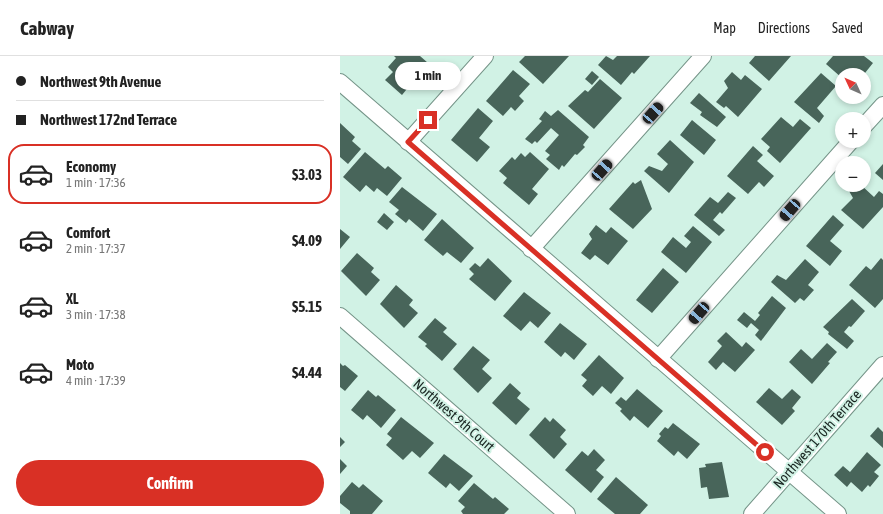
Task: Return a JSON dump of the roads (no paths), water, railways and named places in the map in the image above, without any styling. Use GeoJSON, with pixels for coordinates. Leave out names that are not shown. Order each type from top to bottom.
{"type":"FeatureCollection","features":[{"type":"Feature","properties":{"kind":"street"},"geometry":{"type":"LineString","coordinates":[[408,142],[485,56]]}},
{"type":"Feature","properties":{"kind":"street"},"geometry":{"type":"LineString","coordinates":[[532,249],[703,56]]}},
{"type":"Feature","properties":{"kind":"street"},"geometry":{"type":"LineString","coordinates":[[340,82],[838,514]]}},
{"type":"Feature","properties":{"kind":"street"},"geometry":{"type":"LineString","coordinates":[[871,118],[883,105]]}},
{"type":"Feature","properties":{"kind":"street"},"geometry":{"type":"LineString","coordinates":[[658,359],[845,148]]}},
{"type":"Feature","properties":{"kind":"street","name":"Northwest 9th Court"},"geometry":{"type":"LineString","coordinates":[[340,316],[568,514]]}},
{"type":"Feature","properties":{"kind":"street","name":"Northwest 170th Terrace"},"geometry":{"type":"LineString","coordinates":[[752,514],[883,365]]}}]}
